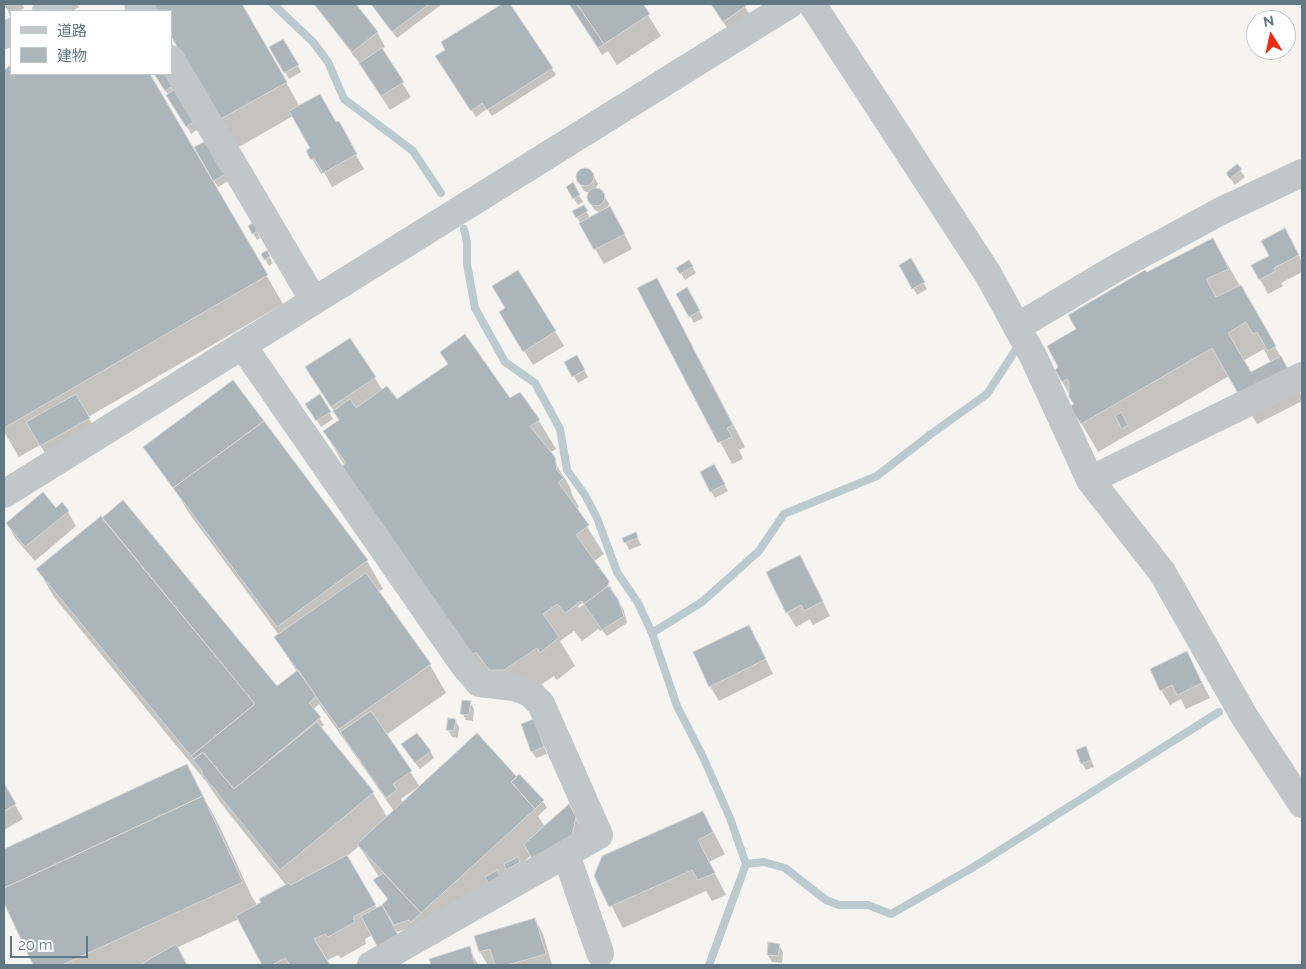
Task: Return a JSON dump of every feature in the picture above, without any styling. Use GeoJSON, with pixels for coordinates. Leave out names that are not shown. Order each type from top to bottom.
{"type":"FeatureCollection","features":[{"type":"Feature","properties":{"kind":"street"},"geometry":{"type":"LineString","coordinates":[[4,494],[790,4]]}},
{"type":"Feature","properties":{"kind":"street"},"geometry":{"type":"LineString","coordinates":[[812,4],[988,274],[1034,358],[1090,480],[1162,572],[1244,716],[1302,804]]}},
{"type":"Feature","properties":{"kind":"street"},"geometry":{"type":"LineString","coordinates":[[172,61],[314,301]]}},
{"type":"Feature","properties":{"kind":"street"},"geometry":{"type":"LineString","coordinates":[[1017,327],[1116,268],[1221,211],[1302,173]]}},
{"type":"Feature","properties":{"kind":"street"},"geometry":{"type":"LineString","coordinates":[[242,346],[458,656],[479,683],[514,687],[530,693],[541,704],[599,835],[402,957],[371,965]]}},
{"type":"Feature","properties":{"kind":"street"},"geometry":{"type":"LineString","coordinates":[[1090,480],[1302,376]]}},
{"type":"Feature","properties":{"kind":"street"},"geometry":{"type":"LineString","coordinates":[[566,854],[600,953]]}},
{"type":"Feature","properties":{"kind":"building"},"geometry":{"type":"Polygon","coordinates":[[[153,4],[242,4],[287,82],[219,120],[172,38],[172,10],[156,10],[153,4]]]}},
{"type":"Feature","properties":{"kind":"building"},"geometry":{"type":"Polygon","coordinates":[[[314,4],[356,4],[378,32],[352,52],[314,4]]]}},
{"type":"Feature","properties":{"kind":"building"},"geometry":{"type":"Polygon","coordinates":[[[371,4],[429,4],[392,32],[371,4]]]}},
{"type":"Feature","properties":{"kind":"building"},"geometry":{"type":"Polygon","coordinates":[[[502,4],[510,4],[553,68],[487,110],[482,103],[471,111],[435,56],[445,50],[441,42],[502,4]]]}},
{"type":"Feature","properties":{"kind":"building"},"geometry":{"type":"Polygon","coordinates":[[[569,4],[577,4],[604,44],[598,48],[569,4]]]}},
{"type":"Feature","properties":{"kind":"building"},"geometry":{"type":"Polygon","coordinates":[[[577,4],[643,4],[650,14],[604,44],[577,4]]]}},
{"type":"Feature","properties":{"kind":"building"},"geometry":{"type":"Polygon","coordinates":[[[711,4],[745,4],[746,6],[723,22],[711,4]]]}},
{"type":"Feature","properties":{"kind":"building"},"geometry":{"type":"Polygon","coordinates":[[[283,39],[299,65],[284,73],[269,47],[283,39]]]}},
{"type":"Feature","properties":{"kind":"building"},"geometry":{"type":"Polygon","coordinates":[[[382,48],[404,82],[381,96],[359,63],[382,48]]]}},
{"type":"Feature","properties":{"kind":"building"},"geometry":{"type":"Polygon","coordinates":[[[10,66],[10,75],[151,75],[268,275],[4,428],[4,70],[10,66]]]}},
{"type":"Feature","properties":{"kind":"building"},"geometry":{"type":"Polygon","coordinates":[[[155,75],[167,75],[173,86],[165,91],[155,75]]]}},
{"type":"Feature","properties":{"kind":"building"},"geometry":{"type":"Polygon","coordinates":[[[175,89],[195,121],[186,127],[166,95],[175,89]]]}},
{"type":"Feature","properties":{"kind":"building"},"geometry":{"type":"Polygon","coordinates":[[[320,94],[336,122],[339,121],[357,154],[323,173],[314,158],[311,160],[306,151],[310,148],[289,111],[320,94]]]}},
{"type":"Feature","properties":{"kind":"building"},"geometry":{"type":"Polygon","coordinates":[[[206,141],[226,174],[213,181],[194,147],[206,141]]]}},
{"type":"Feature","properties":{"kind":"building"},"geometry":{"type":"Polygon","coordinates":[[[1237,164],[1242,169],[1230,179],[1226,173],[1237,164]]]}},
{"type":"Feature","properties":{"kind":"building"},"geometry":{"type":"Polygon","coordinates":[[[581,168],[589,168],[594,173],[592,184],[581,186],[576,181],[576,173],[581,168]]]}},
{"type":"Feature","properties":{"kind":"building"},"geometry":{"type":"Polygon","coordinates":[[[573,182],[580,195],[573,199],[566,187],[573,182]]]}},
{"type":"Feature","properties":{"kind":"building"},"geometry":{"type":"Polygon","coordinates":[[[592,188],[600,188],[605,193],[603,204],[592,206],[587,201],[587,193],[592,188]]]}},
{"type":"Feature","properties":{"kind":"building"},"geometry":{"type":"Polygon","coordinates":[[[584,205],[588,211],[576,218],[572,211],[584,205]]]}},
{"type":"Feature","properties":{"kind":"building"},"geometry":{"type":"Polygon","coordinates":[[[610,206],[625,234],[594,250],[579,223],[610,206]]]}},
{"type":"Feature","properties":{"kind":"building"},"geometry":{"type":"Polygon","coordinates":[[[253,223],[258,231],[252,234],[248,226],[253,223]]]}},
{"type":"Feature","properties":{"kind":"building"},"geometry":{"type":"Polygon","coordinates":[[[1285,228],[1299,255],[1274,268],[1276,271],[1259,280],[1251,265],[1269,256],[1261,241],[1285,228]]]}},
{"type":"Feature","properties":{"kind":"building"},"geometry":{"type":"Polygon","coordinates":[[[1213,238],[1229,269],[1206,279],[1216,297],[1241,285],[1276,346],[1268,351],[1257,332],[1253,334],[1246,322],[1228,333],[1251,372],[1281,356],[1289,371],[1240,397],[1212,348],[1081,424],[1070,407],[1074,404],[1069,397],[1069,382],[1067,379],[1062,382],[1055,370],[1058,367],[1047,346],[1076,329],[1068,315],[1145,270],[1147,272],[1213,238]]]}},
{"type":"Feature","properties":{"kind":"building"},"geometry":{"type":"Polygon","coordinates":[[[267,250],[270,256],[264,260],[261,254],[267,250]]]}},
{"type":"Feature","properties":{"kind":"building"},"geometry":{"type":"Polygon","coordinates":[[[911,258],[925,282],[912,289],[899,265],[911,258]]]}},
{"type":"Feature","properties":{"kind":"building"},"geometry":{"type":"Polygon","coordinates":[[[689,260],[693,266],[680,274],[676,268],[689,260]]]}},
{"type":"Feature","properties":{"kind":"building"},"geometry":{"type":"Polygon","coordinates":[[[518,270],[556,331],[523,352],[499,312],[505,308],[492,286],[518,270]]]}},
{"type":"Feature","properties":{"kind":"building"},"geometry":{"type":"Polygon","coordinates":[[[657,278],[733,425],[727,428],[732,437],[718,443],[637,288],[657,278]]]}},
{"type":"Feature","properties":{"kind":"building"},"geometry":{"type":"Polygon","coordinates":[[[687,287],[700,311],[689,317],[676,294],[687,287]]]}},
{"type":"Feature","properties":{"kind":"building"},"geometry":{"type":"Polygon","coordinates":[[[465,334],[510,398],[520,392],[540,420],[530,426],[555,457],[557,470],[564,478],[558,482],[589,525],[576,535],[609,581],[608,586],[584,604],[581,601],[565,613],[557,604],[543,614],[559,637],[540,653],[537,648],[504,670],[489,670],[476,652],[471,656],[341,467],[346,463],[323,431],[339,420],[333,411],[350,399],[356,408],[387,386],[397,399],[448,364],[440,352],[465,334]]]}},
{"type":"Feature","properties":{"kind":"building"},"geometry":{"type":"Polygon","coordinates":[[[350,338],[376,377],[331,407],[305,367],[350,338]]]}},
{"type":"Feature","properties":{"kind":"building"},"geometry":{"type":"Polygon","coordinates":[[[577,355],[585,370],[572,377],[564,362],[577,355]]]}},
{"type":"Feature","properties":{"kind":"building"},"geometry":{"type":"Polygon","coordinates":[[[233,380],[264,421],[173,488],[143,447],[233,380]]]}},
{"type":"Feature","properties":{"kind":"building"},"geometry":{"type":"Polygon","coordinates":[[[76,394],[90,418],[40,446],[26,422],[76,394]]]}},
{"type":"Feature","properties":{"kind":"building"},"geometry":{"type":"Polygon","coordinates":[[[320,394],[331,412],[316,421],[305,404],[320,394]]]}},
{"type":"Feature","properties":{"kind":"building"},"geometry":{"type":"Polygon","coordinates":[[[1121,412],[1128,425],[1122,429],[1115,416],[1121,412]]]}},
{"type":"Feature","properties":{"kind":"building"},"geometry":{"type":"Polygon","coordinates":[[[264,421],[368,560],[277,627],[173,488],[264,421]]]}},
{"type":"Feature","properties":{"kind":"building"},"geometry":{"type":"Polygon","coordinates":[[[714,464],[725,484],[710,492],[700,472],[714,464]]]}},
{"type":"Feature","properties":{"kind":"building"},"geometry":{"type":"Polygon","coordinates":[[[43,492],[56,508],[62,502],[69,511],[25,547],[6,523],[43,492]]]}},
{"type":"Feature","properties":{"kind":"building"},"geometry":{"type":"Polygon","coordinates":[[[123,500],[277,686],[298,670],[316,696],[309,703],[321,717],[234,789],[203,752],[194,759],[191,756],[255,704],[102,518],[123,500]]]}},
{"type":"Feature","properties":{"kind":"building"},"geometry":{"type":"Polygon","coordinates":[[[101,516],[255,704],[191,756],[36,569],[101,516]]]}},
{"type":"Feature","properties":{"kind":"building"},"geometry":{"type":"Polygon","coordinates":[[[636,532],[638,538],[624,543],[622,538],[636,532]]]}},
{"type":"Feature","properties":{"kind":"building"},"geometry":{"type":"Polygon","coordinates":[[[800,555],[823,601],[804,611],[801,605],[786,613],[766,572],[800,555]]]}},
{"type":"Feature","properties":{"kind":"building"},"geometry":{"type":"Polygon","coordinates":[[[366,573],[431,664],[339,729],[274,637],[366,573]]]}},
{"type":"Feature","properties":{"kind":"building"},"geometry":{"type":"Polygon","coordinates":[[[608,586],[618,599],[624,616],[602,630],[584,604],[608,586]]]}},
{"type":"Feature","properties":{"kind":"building"},"geometry":{"type":"Polygon","coordinates":[[[749,625],[766,659],[709,687],[693,652],[749,625]]]}},
{"type":"Feature","properties":{"kind":"building"},"geometry":{"type":"Polygon","coordinates":[[[1187,651],[1202,683],[1177,695],[1172,685],[1160,691],[1150,669],[1187,651]]]}},
{"type":"Feature","properties":{"kind":"building"},"geometry":{"type":"Polygon","coordinates":[[[462,700],[471,701],[469,715],[460,714],[462,700]]]}},
{"type":"Feature","properties":{"kind":"building"},"geometry":{"type":"Polygon","coordinates":[[[371,711],[412,771],[393,784],[397,790],[386,798],[340,732],[371,711]]]}},
{"type":"Feature","properties":{"kind":"building"},"geometry":{"type":"Polygon","coordinates":[[[448,718],[456,719],[454,731],[446,730],[448,718]]]}},
{"type":"Feature","properties":{"kind":"building"},"geometry":{"type":"Polygon","coordinates":[[[534,719],[544,747],[531,752],[521,724],[534,719]]]}},
{"type":"Feature","properties":{"kind":"building"},"geometry":{"type":"Polygon","coordinates":[[[317,722],[374,792],[280,870],[202,774],[202,771],[193,760],[203,752],[234,789],[317,722]]]}},
{"type":"Feature","properties":{"kind":"building"},"geometry":{"type":"Polygon","coordinates":[[[417,733],[431,751],[415,763],[401,744],[417,733]]]}},
{"type":"Feature","properties":{"kind":"building"},"geometry":{"type":"Polygon","coordinates":[[[477,733],[517,777],[511,782],[535,809],[421,913],[357,844],[477,733]]]}},
{"type":"Feature","properties":{"kind":"building"},"geometry":{"type":"Polygon","coordinates":[[[1086,746],[1091,760],[1081,764],[1076,750],[1086,746]]]}},
{"type":"Feature","properties":{"kind":"building"},"geometry":{"type":"Polygon","coordinates":[[[187,764],[203,796],[4,888],[4,849],[187,764]]]}},
{"type":"Feature","properties":{"kind":"building"},"geometry":{"type":"Polygon","coordinates":[[[519,774],[544,800],[535,809],[511,782],[519,774]]]}},
{"type":"Feature","properties":{"kind":"building"},"geometry":{"type":"Polygon","coordinates":[[[4,783],[16,804],[4,811],[4,783]]]}},
{"type":"Feature","properties":{"kind":"building"},"geometry":{"type":"Polygon","coordinates":[[[203,796],[243,882],[62,965],[33,965],[4,903],[4,888],[203,796]]]}},
{"type":"Feature","properties":{"kind":"building"},"geometry":{"type":"Polygon","coordinates":[[[569,804],[576,817],[572,836],[532,859],[524,844],[569,804]]]}},
{"type":"Feature","properties":{"kind":"building"},"geometry":{"type":"Polygon","coordinates":[[[703,811],[713,832],[698,840],[715,873],[698,880],[692,870],[609,907],[594,876],[602,856],[703,811]]]}},
{"type":"Feature","properties":{"kind":"building"},"geometry":{"type":"Polygon","coordinates":[[[347,855],[376,905],[353,917],[355,922],[328,937],[325,934],[314,939],[330,965],[290,965],[285,958],[272,965],[262,965],[236,916],[261,902],[259,899],[289,883],[291,885],[347,855]]]}},
{"type":"Feature","properties":{"kind":"building"},"geometry":{"type":"Polygon","coordinates":[[[518,857],[520,862],[506,870],[504,864],[518,857]]]}},
{"type":"Feature","properties":{"kind":"building"},"geometry":{"type":"Polygon","coordinates":[[[497,870],[500,876],[488,883],[485,877],[497,870]]]}},
{"type":"Feature","properties":{"kind":"building"},"geometry":{"type":"Polygon","coordinates":[[[383,873],[421,913],[411,922],[409,920],[394,925],[382,905],[388,899],[373,880],[383,873]]]}},
{"type":"Feature","properties":{"kind":"building"},"geometry":{"type":"Polygon","coordinates":[[[382,905],[398,935],[377,946],[361,916],[382,905]]]}},
{"type":"Feature","properties":{"kind":"building"},"geometry":{"type":"Polygon","coordinates":[[[535,918],[546,954],[507,965],[495,965],[490,949],[479,952],[474,936],[535,918]]]}},
{"type":"Feature","properties":{"kind":"building"},"geometry":{"type":"Polygon","coordinates":[[[768,942],[780,944],[778,956],[767,955],[768,942]]]}},
{"type":"Feature","properties":{"kind":"building"},"geometry":{"type":"Polygon","coordinates":[[[176,944],[187,965],[144,965],[143,963],[176,944]]]}},
{"type":"Feature","properties":{"kind":"building"},"geometry":{"type":"Polygon","coordinates":[[[470,946],[475,965],[431,965],[429,959],[470,946]]]}},
{"type":"Feature","properties":{"kind":"waterway"},"geometry":{"type":"LineString","coordinates":[[273,4],[313,42],[328,62],[344,99],[413,151],[441,193]]}},
{"type":"Feature","properties":{"kind":"waterway"},"geometry":{"type":"LineString","coordinates":[[464,229],[467,242],[467,264],[475,308],[505,362],[535,383],[560,429],[567,470],[585,495],[597,518],[617,572],[638,603],[652,633],[677,706],[703,757],[730,818],[746,864],[709,965]]}},
{"type":"Feature","properties":{"kind":"waterway"},"geometry":{"type":"LineString","coordinates":[[652,633],[702,602],[759,551],[784,514],[877,476],[987,394],[1015,351]]}},
{"type":"Feature","properties":{"kind":"waterway"},"geometry":{"type":"LineString","coordinates":[[746,864],[764,862],[785,868],[826,900],[839,905],[868,905],[891,914],[972,868],[1219,712]]}}]}
